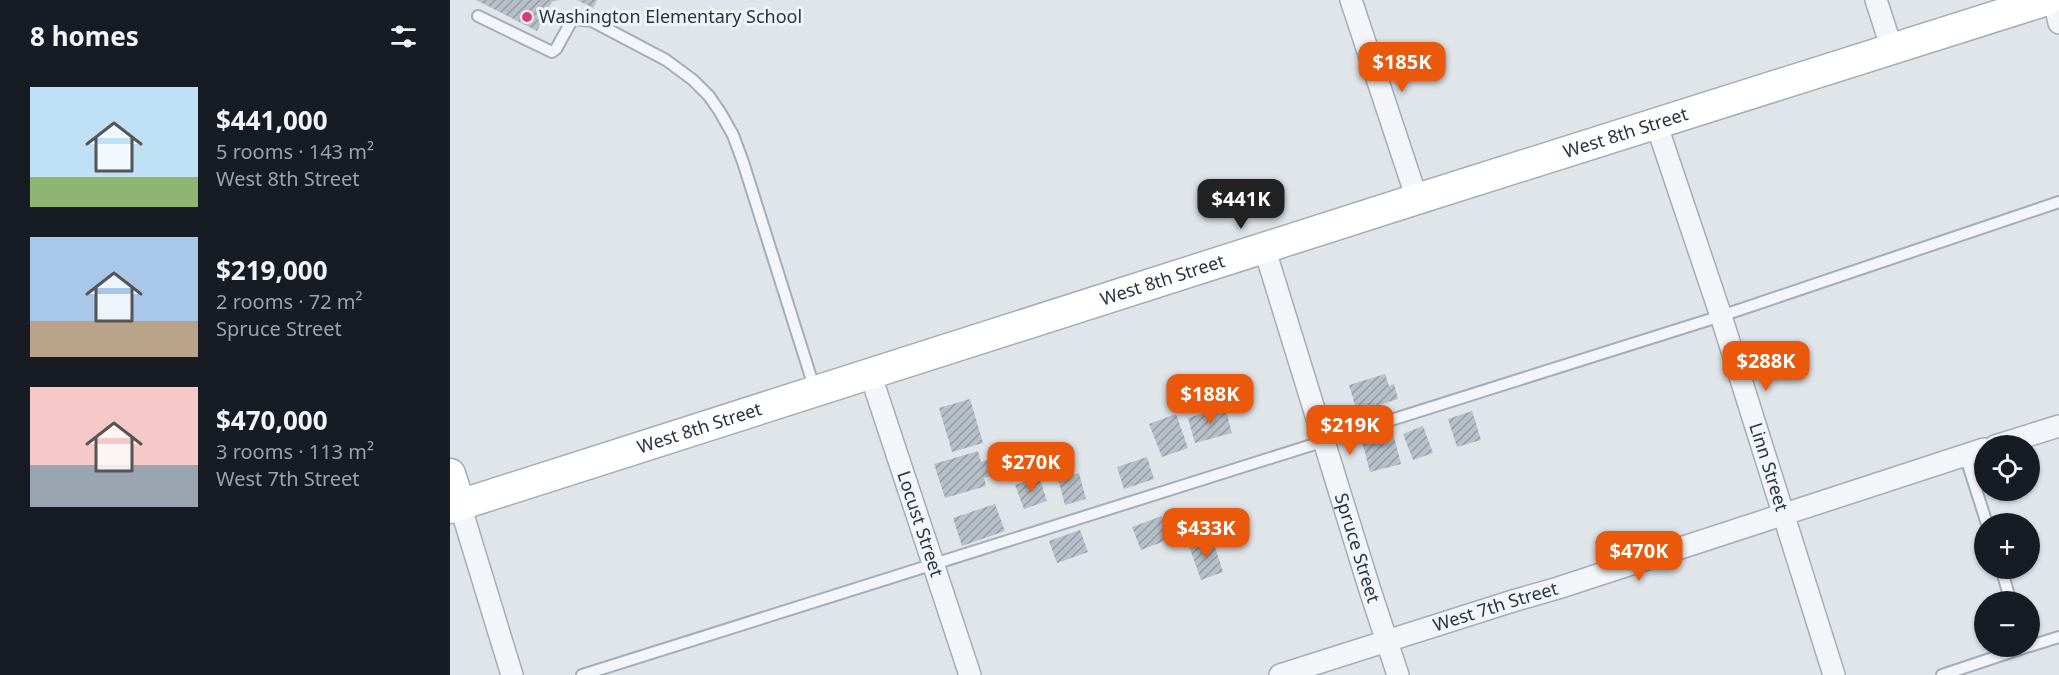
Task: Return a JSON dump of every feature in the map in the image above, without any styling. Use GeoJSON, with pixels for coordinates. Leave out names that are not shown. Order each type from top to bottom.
{"type":"FeatureCollection","features":[{"type":"Feature","properties":{"kind":"main road","name":"West 8th Street"},"geometry":{"type":"LineString","coordinates":[[455,507],[2047,0]]}},
{"type":"Feature","properties":{"kind":"main road"},"geometry":{"type":"LineString","coordinates":[[450,474],[455,507]]}},
{"type":"Feature","properties":{"kind":"street"},"geometry":{"type":"LineString","coordinates":[[1351,0],[1417,199]]}},
{"type":"Feature","properties":{"kind":"street"},"geometry":{"type":"LineString","coordinates":[[1876,0],[1892,49]]}},
{"type":"Feature","properties":{"kind":"street"},"geometry":{"type":"LineString","coordinates":[[2054,0],[2059,23]]}},
{"type":"Feature","properties":{"kind":"street","name":"Linn Street"},"geometry":{"type":"LineString","coordinates":[[1656,123],[1721,316],[1834,675]]}},
{"type":"Feature","properties":{"kind":"street","name":"Spruce Street"},"geometry":{"type":"LineString","coordinates":[[1264,248],[1398,675]]}},
{"type":"Feature","properties":{"kind":"street","name":"Locust Street"},"geometry":{"type":"LineString","coordinates":[[870,373],[970,675]]}},
{"type":"Feature","properties":{"kind":"street"},"geometry":{"type":"LineString","coordinates":[[2030,435],[2059,426]]}},
{"type":"Feature","properties":{"kind":"street","name":"West 7th Street"},"geometry":{"type":"LineString","coordinates":[[1280,675],[1558,588],[1974,452]]}},
{"type":"Feature","properties":{"kind":"street"},"geometry":{"type":"LineString","coordinates":[[455,507],[512,675]]}},
{"type":"Feature","properties":{"kind":"lane"},"geometry":{"type":"LineString","coordinates":[[478,16],[552,52],[571,22],[575,19],[592,21],[666,60],[693,80],[709,96],[733,135],[743,162],[816,391]]}},
{"type":"Feature","properties":{"kind":"lane"},"geometry":{"type":"LineString","coordinates":[[582,675],[1721,316],[2059,202]]}},
{"type":"Feature","properties":{"kind":"lane"},"geometry":{"type":"LineString","coordinates":[[2040,643],[2059,637]]}},
{"type":"Feature","properties":{"kind":"lane"},"geometry":{"type":"LineString","coordinates":[[1942,675],[1997,657]]}},
{"type":"Feature","properties":{"kind":"building","name":"Washington Elementary School"},"geometry":{"type":"Polygon","coordinates":[[[476,0],[558,0],[552,2],[537,31],[476,0]]]}},
{"type":"Feature","properties":{"kind":"building","name":"Washington Elementary School"},"geometry":{"type":"Polygon","coordinates":[[[577,0],[597,0],[593,8],[577,0]]]}},
{"type":"Feature","properties":{"kind":"building"},"geometry":{"type":"Polygon","coordinates":[[[1385,374],[1389,386],[1394,384],[1398,399],[1357,412],[1349,385],[1385,374]]]}},
{"type":"Feature","properties":{"kind":"building"},"geometry":{"type":"Polygon","coordinates":[[[970,399],[983,443],[952,452],[939,408],[970,399]]]}},
{"type":"Feature","properties":{"kind":"building"},"geometry":{"type":"Polygon","coordinates":[[[1225,407],[1232,433],[1195,443],[1188,418],[1225,407]]]}},
{"type":"Feature","properties":{"kind":"building"},"geometry":{"type":"Polygon","coordinates":[[[1472,411],[1481,440],[1457,447],[1448,419],[1472,411]]]}},
{"type":"Feature","properties":{"kind":"building"},"geometry":{"type":"Polygon","coordinates":[[[1176,414],[1188,448],[1162,457],[1149,424],[1176,414]]]}},
{"type":"Feature","properties":{"kind":"building"},"geometry":{"type":"Polygon","coordinates":[[[1423,426],[1433,453],[1413,460],[1403,434],[1423,426]]]}},
{"type":"Feature","properties":{"kind":"building"},"geometry":{"type":"Polygon","coordinates":[[[1393,433],[1401,464],[1370,472],[1362,441],[1393,433]]]}},
{"type":"Feature","properties":{"kind":"building"},"geometry":{"type":"Polygon","coordinates":[[[978,451],[981,462],[997,456],[1002,472],[984,478],[986,486],[945,498],[934,464],[978,451]]]}},
{"type":"Feature","properties":{"kind":"building"},"geometry":{"type":"Polygon","coordinates":[[[1147,457],[1154,479],[1124,489],[1117,467],[1147,457]]]}},
{"type":"Feature","properties":{"kind":"building"},"geometry":{"type":"Polygon","coordinates":[[[1079,473],[1086,499],[1065,505],[1058,479],[1079,473]]]}},
{"type":"Feature","properties":{"kind":"building"},"geometry":{"type":"Polygon","coordinates":[[[1039,477],[1047,501],[1024,509],[1015,485],[1039,477]]]}},
{"type":"Feature","properties":{"kind":"building"},"geometry":{"type":"Polygon","coordinates":[[[995,504],[1005,531],[962,546],[953,518],[995,504]]]}},
{"type":"Feature","properties":{"kind":"building"},"geometry":{"type":"Polygon","coordinates":[[[1162,516],[1170,539],[1141,550],[1132,527],[1162,516]]]}},
{"type":"Feature","properties":{"kind":"building"},"geometry":{"type":"Polygon","coordinates":[[[1080,530],[1088,552],[1057,563],[1049,541],[1080,530]]]}},
{"type":"Feature","properties":{"kind":"building"},"geometry":{"type":"Polygon","coordinates":[[[1212,538],[1223,572],[1201,580],[1189,546],[1212,538]]]}},
{"type":"Feature","properties":{"kind":"place","name":"Washington Elementary School"},"geometry":{"type":"Point","coordinates":[527,17]}}]}
